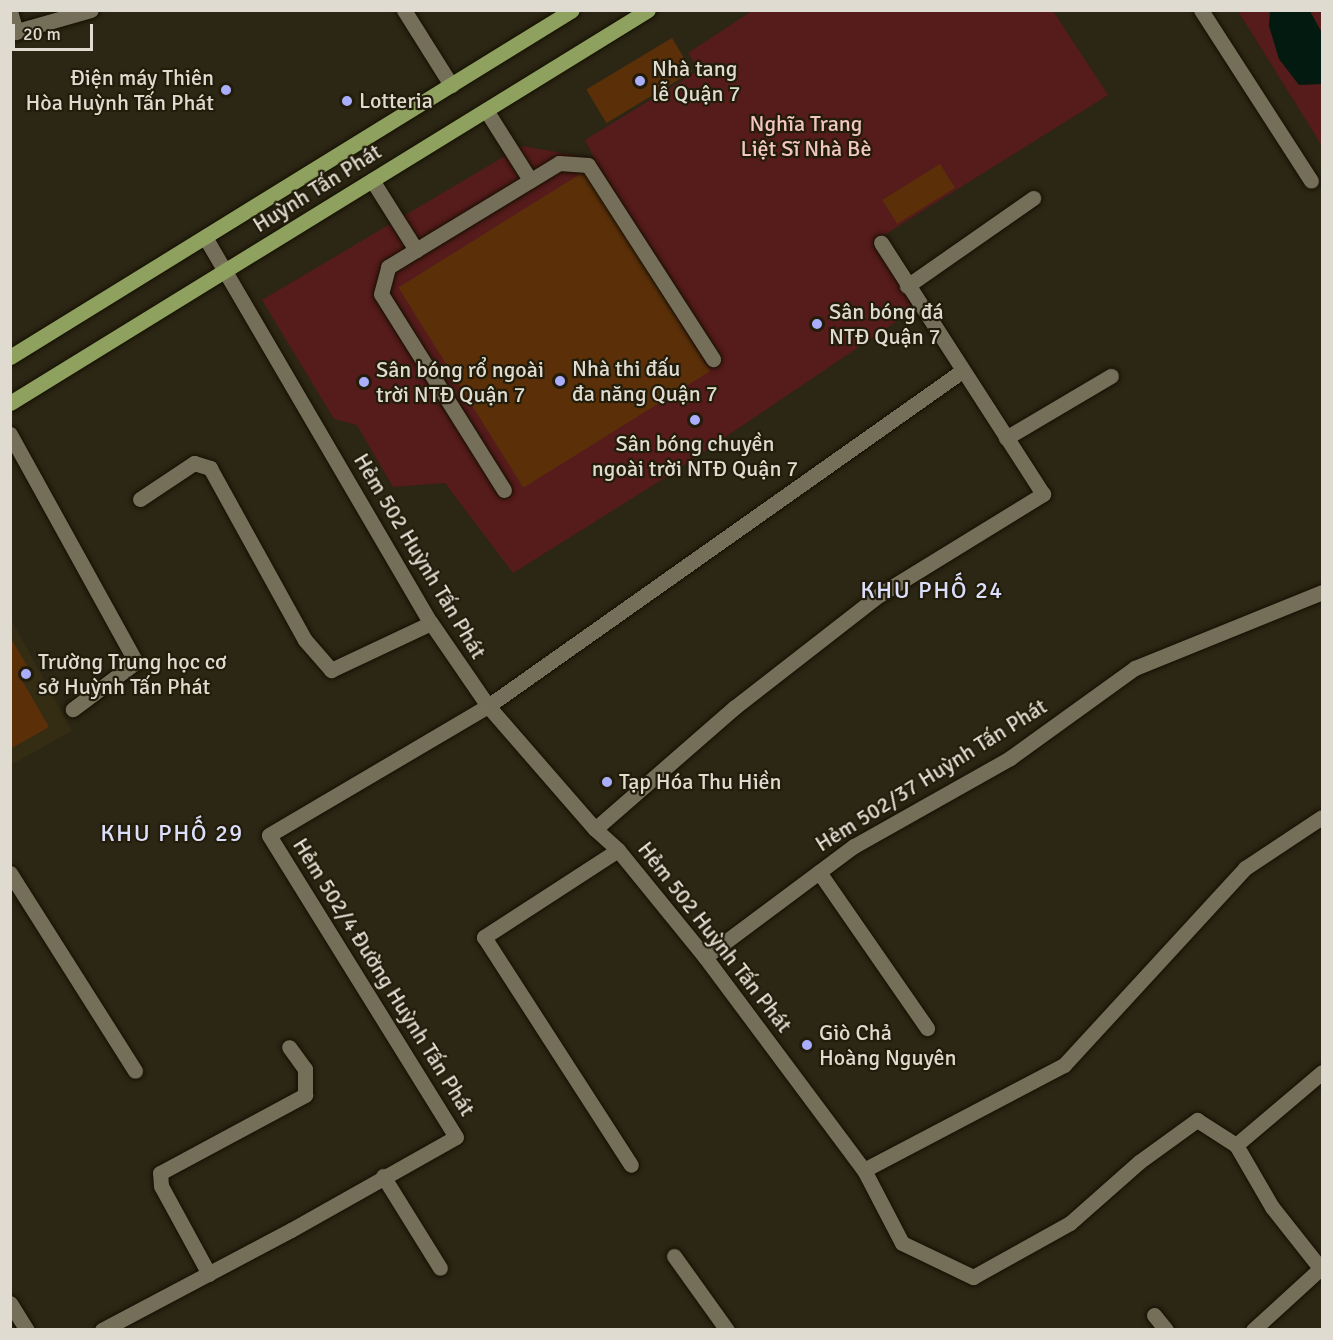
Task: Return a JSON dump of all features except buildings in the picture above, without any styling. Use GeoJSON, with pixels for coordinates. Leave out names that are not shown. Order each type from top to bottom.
{"type":"FeatureCollection","features":[{"type":"Feature","properties":{"kind":"main road","name":"Huỳnh Tấn Phát"},"geometry":{"type":"LineString","coordinates":[[10,357],[572,10]]}},
{"type":"Feature","properties":{"kind":"main road","name":"Huỳnh Tấn Phát"},"geometry":{"type":"LineString","coordinates":[[10,403],[648,10]]}},
{"type":"Feature","properties":{"kind":"street"},"geometry":{"type":"LineString","coordinates":[[10,11],[13,33],[91,10]]}},
{"type":"Feature","properties":{"kind":"street"},"geometry":{"type":"LineString","coordinates":[[404,10],[451,85]]}},
{"type":"Feature","properties":{"kind":"street"},"geometry":{"type":"LineString","coordinates":[[1200,10],[1311,181]]}},
{"type":"Feature","properties":{"kind":"street"},"geometry":{"type":"LineString","coordinates":[[486,110],[530,180]]}},
{"type":"Feature","properties":{"kind":"street"},"geometry":{"type":"LineString","coordinates":[[504,490],[381,294],[388,267],[559,163],[588,165],[713,359]]}},
{"type":"Feature","properties":{"kind":"street"},"geometry":{"type":"LineString","coordinates":[[372,180],[416,250]]}},
{"type":"Feature","properties":{"kind":"street"},"geometry":{"type":"LineString","coordinates":[[907,286],[1033,198]]}},
{"type":"Feature","properties":{"kind":"street","name":"Hẻm 502 Huỳnh Tấn Phát"},"geometry":{"type":"LineString","coordinates":[[205,237],[431,623],[488,706],[595,829],[618,850],[705,957],[864,1170],[902,1243],[973,1277],[1070,1223],[1139,1162],[1197,1120],[1236,1145]]}},
{"type":"Feature","properties":{"kind":"street"},"geometry":{"type":"LineString","coordinates":[[595,829],[735,707],[879,595],[1043,494],[881,243]]}},
{"type":"Feature","properties":{"kind":"street"},"geometry":{"type":"LineString","coordinates":[[488,706],[962,371]]}},
{"type":"Feature","properties":{"kind":"street"},"geometry":{"type":"LineString","coordinates":[[1006,438],[1111,376]]}},
{"type":"Feature","properties":{"kind":"street"},"geometry":{"type":"LineString","coordinates":[[10,434],[136,662],[73,709]]}},
{"type":"Feature","properties":{"kind":"street"},"geometry":{"type":"LineString","coordinates":[[140,499],[194,463],[210,468],[305,640],[331,670],[431,623]]}},
{"type":"Feature","properties":{"kind":"street","name":"Hẻm 502/37 Huỳnh Tấn Phát"},"geometry":{"type":"LineString","coordinates":[[705,957],[854,846],[1010,758],[1135,668],[1323,592]]}},
{"type":"Feature","properties":{"kind":"street","name":"Hẻm 502/4 Đường Huỳnh Tấn Phát"},"geometry":{"type":"LineString","coordinates":[[102,1329],[291,1230],[383,1176],[456,1137],[269,836],[488,706]]}},
{"type":"Feature","properties":{"kind":"street"},"geometry":{"type":"LineString","coordinates":[[864,1170],[1064,1065],[1245,868],[1323,817]]}},
{"type":"Feature","properties":{"kind":"street"},"geometry":{"type":"LineString","coordinates":[[618,850],[484,937],[631,1165]]}},
{"type":"Feature","properties":{"kind":"street"},"geometry":{"type":"LineString","coordinates":[[819,872],[927,1028]]}},
{"type":"Feature","properties":{"kind":"street"},"geometry":{"type":"LineString","coordinates":[[10,873],[135,1071]]}},
{"type":"Feature","properties":{"kind":"street"},"geometry":{"type":"LineString","coordinates":[[209,1274],[161,1186],[160,1173],[305,1095],[305,1069],[289,1047]]}},
{"type":"Feature","properties":{"kind":"street"},"geometry":{"type":"LineString","coordinates":[[1253,1329],[1322,1268],[1272,1207],[1236,1145],[1323,1072]]}},
{"type":"Feature","properties":{"kind":"street"},"geometry":{"type":"LineString","coordinates":[[383,1176],[440,1268]]}},
{"type":"Feature","properties":{"kind":"street"},"geometry":{"type":"LineString","coordinates":[[674,1256],[727,1329]]}},
{"type":"Feature","properties":{"kind":"street"},"geometry":{"type":"LineString","coordinates":[[10,1303],[27,1329]]}},
{"type":"Feature","properties":{"kind":"street"},"geometry":{"type":"LineString","coordinates":[[1154,1315],[1166,1329]]}},
{"type":"Feature","properties":{"kind":"shaded area"},"geometry":{"type":"Polygon","coordinates":[[[1270,11],[1310,11],[1322,33],[1322,84],[1299,85],[1279,59],[1269,26],[1270,11]]]}},
{"type":"Feature","properties":{"kind":"shaded area","name":"Trường Trung học cơ sở Huỳnh Tấn Phát"},"geometry":{"type":"Polygon","coordinates":[[[10,617],[72,731],[11,765],[10,765],[10,617]]]}},
{"type":"Feature","properties":{"kind":"green space","name":"Nghĩa Trang Liệt Sĩ Nhà Bè"},"geometry":{"type":"Polygon","coordinates":[[[752,11],[1053,11],[1108,95],[873,242],[915,309],[666,477],[513,573],[445,483],[393,487],[357,425],[334,419],[262,300],[522,146],[595,159],[585,140],[699,70],[688,53],[752,11]]]}},
{"type":"Feature","properties":{"kind":"green space"},"geometry":{"type":"Polygon","coordinates":[[[1238,11],[1322,11],[1322,146],[1238,11]]]}},
{"type":"Feature","properties":{"kind":"place","name":"Nhà tang lễ Quận 7"},"geometry":{"type":"Point","coordinates":[640,81]}},
{"type":"Feature","properties":{"kind":"place","name":"Điện máy Thiên Hòa Huỳnh Tấn Phát"},"geometry":{"type":"Point","coordinates":[226,90]}},
{"type":"Feature","properties":{"kind":"place","name":"Lotteria"},"geometry":{"type":"Point","coordinates":[347,101]}},
{"type":"Feature","properties":{"kind":"place","name":"Sân bóng đá NTĐ Quận 7"},"geometry":{"type":"Point","coordinates":[817,324]}},
{"type":"Feature","properties":{"kind":"place","name":"Nhà thi đấu đa năng Quận 7"},"geometry":{"type":"Point","coordinates":[560,381]}},
{"type":"Feature","properties":{"kind":"place","name":"Sân bóng rổ ngoài trời NTĐ Quận 7"},"geometry":{"type":"Point","coordinates":[364,382]}},
{"type":"Feature","properties":{"kind":"place","name":"Sân bóng chuyền ngoài trời NTĐ Quận 7"},"geometry":{"type":"Point","coordinates":[695,420]}},
{"type":"Feature","properties":{"kind":"place","name":"Trường Trung học cơ sở Huỳnh Tấn Phát"},"geometry":{"type":"Point","coordinates":[26,674]}},
{"type":"Feature","properties":{"kind":"place","name":"Tạp Hóa Thu Hiền"},"geometry":{"type":"Point","coordinates":[607,782]}},
{"type":"Feature","properties":{"kind":"place","name":"Giò Chả Hoàng Nguyên"},"geometry":{"type":"Point","coordinates":[807,1045]}},
{"type":"Feature","properties":{"kind":"district","name":"KHU PHỐ 24"},"geometry":{"type":"Point","coordinates":[932,591]}},
{"type":"Feature","properties":{"kind":"district","name":"KHU PHỐ 29"},"geometry":{"type":"Point","coordinates":[172,834]}}]}
